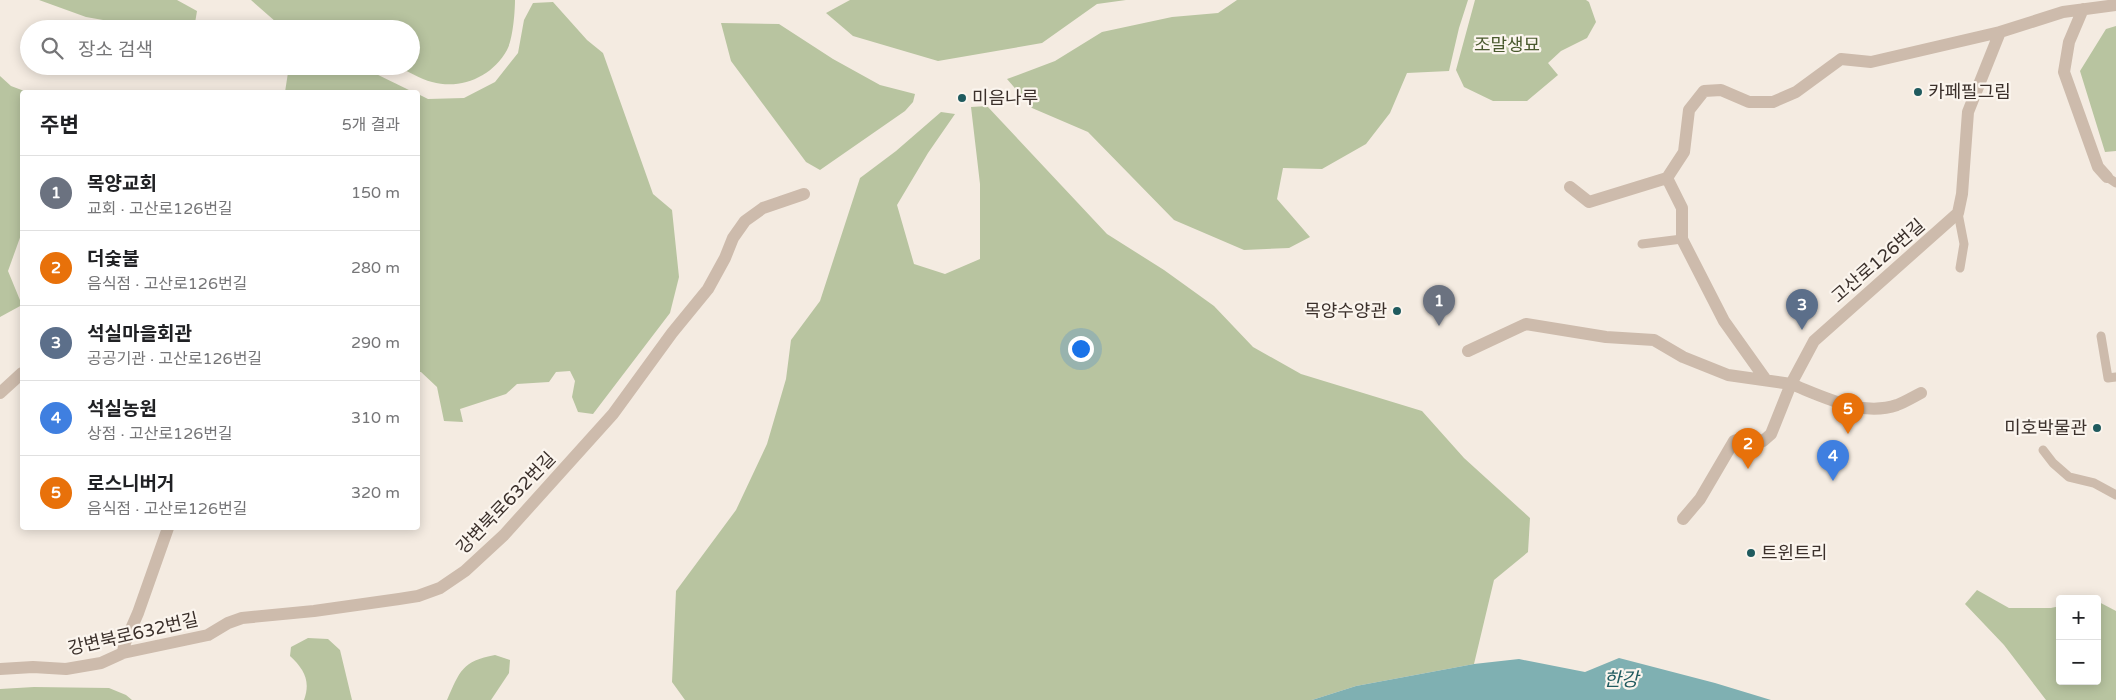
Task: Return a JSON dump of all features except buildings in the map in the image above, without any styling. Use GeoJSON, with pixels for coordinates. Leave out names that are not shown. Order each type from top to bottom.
{"type":"FeatureCollection","features":[{"type":"Feature","properties":{"kind":"street"},"geometry":{"type":"LineString","coordinates":[[1570,187],[1589,202],[1667,178],[1684,152],[1689,110],[1704,92],[1721,90],[1749,102],[1773,102],[1796,92],[1841,58],[1871,62],[2000,32],[2054,14],[2116,5]]}},
{"type":"Feature","properties":{"kind":"street"},"geometry":{"type":"LineString","coordinates":[[2083,9],[2069,42],[2064,72],[2098,167],[2112,180]]}},
{"type":"Feature","properties":{"kind":"street"},"geometry":{"type":"LineString","coordinates":[[1958,213],[1962,194],[1968,112],[2000,32]]}},
{"type":"Feature","properties":{"kind":"street"},"geometry":{"type":"LineString","coordinates":[[1667,178],[1682,208],[1682,240],[1724,321],[1766,380]]}},
{"type":"Feature","properties":{"kind":"street","name":"강변북로632번길"},"geometry":{"type":"LineString","coordinates":[[0,669],[33,667],[66,669],[101,663],[123,653],[208,635],[242,618],[314,611],[399,599],[431,592],[446,584],[465,571],[504,535],[613,414],[672,333],[704,295],[718,272],[733,238],[745,221],[763,208],[804,194]]}},
{"type":"Feature","properties":{"kind":"street","name":"고산로126번길"},"geometry":{"type":"LineString","coordinates":[[1683,519],[1700,499],[1734,441],[1746,437],[1763,441],[1771,434],[1791,384],[1814,341],[1958,213]]}},
{"type":"Feature","properties":{"kind":"street"},"geometry":{"type":"LineString","coordinates":[[1468,351],[1526,324],[1606,337],[1654,340],[1683,357],[1728,375],[1791,384],[1841,403],[1865,409],[1896,406],[1922,393]]}},
{"type":"Feature","properties":{"kind":"street"},"geometry":{"type":"LineString","coordinates":[[0,393],[20,375]]}},
{"type":"Feature","properties":{"kind":"street"},"geometry":{"type":"LineString","coordinates":[[123,653],[124,645],[138,613],[167,530]]}},
{"type":"Feature","properties":{"kind":"lane"},"geometry":{"type":"LineString","coordinates":[[1958,213],[1964,244],[1960,268]]}},
{"type":"Feature","properties":{"kind":"lane"},"geometry":{"type":"LineString","coordinates":[[1642,244],[1682,240]]}},
{"type":"Feature","properties":{"kind":"lane"},"geometry":{"type":"LineString","coordinates":[[2101,336],[2108,378],[2116,377]]}},
{"type":"Feature","properties":{"kind":"lane"},"geometry":{"type":"LineString","coordinates":[[2043,450],[2053,463],[2069,477],[2094,483],[2116,494]]}},
{"type":"Feature","properties":{"kind":"green space"},"geometry":{"type":"Polygon","coordinates":[[[39,0],[177,0],[197,11],[196,20],[103,20],[86,17],[39,0]]]}},
{"type":"Feature","properties":{"kind":"green space"},"geometry":{"type":"Polygon","coordinates":[[[251,0],[515,0],[511,39],[501,59],[493,68],[475,79],[465,83],[454,84],[427,81],[414,75],[420,75],[420,20],[274,20],[251,0]]]}},
{"type":"Feature","properties":{"kind":"green space"},"geometry":{"type":"Polygon","coordinates":[[[850,0],[1126,0],[1097,4],[1042,43],[938,61],[853,36],[826,13],[850,0]]]}},
{"type":"Feature","properties":{"kind":"green space"},"geometry":{"type":"Polygon","coordinates":[[[1237,0],[1468,0],[1449,71],[1407,73],[1390,113],[1366,144],[1322,169],[1283,168],[1277,199],[1310,237],[1289,248],[1244,250],[1174,220],[1088,132],[1032,108],[1007,79],[1055,61],[1102,32],[1172,17],[1218,13],[1237,0]]]}},
{"type":"Feature","properties":{"kind":"green space","name":"조말생묘"},"geometry":{"type":"Polygon","coordinates":[[[1475,0],[1586,0],[1589,2],[1596,22],[1587,38],[1561,51],[1548,63],[1558,75],[1527,101],[1493,101],[1464,87],[1456,70],[1475,0]]]}},
{"type":"Feature","properties":{"kind":"green space"},"geometry":{"type":"Polygon","coordinates":[[[553,2],[587,40],[603,53],[653,194],[672,210],[679,277],[670,313],[593,414],[578,412],[572,397],[575,381],[570,371],[556,372],[549,382],[517,384],[506,394],[460,409],[463,422],[444,421],[437,387],[420,372],[420,95],[428,99],[464,98],[495,82],[518,53],[524,20],[533,3],[553,2]]]}},
{"type":"Feature","properties":{"kind":"green space"},"geometry":{"type":"Polygon","coordinates":[[[721,23],[779,24],[833,59],[880,85],[915,94],[913,102],[905,111],[820,170],[806,162],[731,61],[721,23]]]}},
{"type":"Feature","properties":{"kind":"green space"},"geometry":{"type":"Polygon","coordinates":[[[2116,26],[2116,151],[2105,152],[2080,71],[2106,29],[2116,26]]]}},
{"type":"Feature","properties":{"kind":"green space"},"geometry":{"type":"Polygon","coordinates":[[[288,75],[378,75],[409,90],[285,90],[288,75]]]}},
{"type":"Feature","properties":{"kind":"green space"},"geometry":{"type":"Polygon","coordinates":[[[0,76],[11,86],[22,90],[20,90],[20,238],[8,271],[20,300],[20,306],[0,317],[0,76]]]}},
{"type":"Feature","properties":{"kind":"green space"},"geometry":{"type":"Polygon","coordinates":[[[987,106],[1107,234],[1164,270],[1214,306],[1253,347],[1301,374],[1422,411],[1464,458],[1530,518],[1528,552],[1494,580],[1474,664],[1356,686],[1312,700],[685,700],[672,682],[676,591],[736,510],[767,444],[786,379],[791,340],[820,301],[860,178],[896,151],[941,112],[955,114],[928,153],[897,205],[914,264],[945,274],[980,259],[980,184],[971,107],[987,106]]]}},
{"type":"Feature","properties":{"kind":"green space"},"geometry":{"type":"Polygon","coordinates":[[[1977,590],[2009,608],[2056,607],[2056,685],[2101,685],[2101,603],[2116,611],[2116,700],[2046,700],[2004,645],[1965,604],[1977,590]]]}},
{"type":"Feature","properties":{"kind":"green space"},"geometry":{"type":"Polygon","coordinates":[[[308,638],[328,639],[340,650],[352,700],[304,700],[307,687],[305,676],[290,656],[291,647],[308,638]]]}},
{"type":"Feature","properties":{"kind":"green space"},"geometry":{"type":"Polygon","coordinates":[[[495,655],[510,660],[509,673],[491,700],[447,700],[459,675],[469,664],[475,660],[495,655]]]}},
{"type":"Feature","properties":{"kind":"green space"},"geometry":{"type":"Polygon","coordinates":[[[34,687],[109,688],[126,695],[132,700],[0,700],[0,689],[34,687]]]}},
{"type":"Feature","properties":{"kind":"water","name":"한강"},"geometry":{"type":"Polygon","coordinates":[[[1619,658],[1771,700],[1312,700],[1356,686],[1474,664],[1519,659],[1585,672],[1619,658]]]}},
{"type":"Feature","properties":{"kind":"place","name":"카페필그림"},"geometry":{"type":"Point","coordinates":[1918,92]}},
{"type":"Feature","properties":{"kind":"place","name":"미음나루"},"geometry":{"type":"Point","coordinates":[962,98]}},
{"type":"Feature","properties":{"kind":"place","name":"목양수양관"},"geometry":{"type":"Point","coordinates":[1397,311]}},
{"type":"Feature","properties":{"kind":"place","name":"목양교회"},"geometry":{"type":"Point","coordinates":[1439,326]}},
{"type":"Feature","properties":{"kind":"place","name":"석실마을회관"},"geometry":{"type":"Point","coordinates":[1802,330]}},
{"type":"Feature","properties":{"kind":"place","name":"미호박물관"},"geometry":{"type":"Point","coordinates":[2097,428]}},
{"type":"Feature","properties":{"kind":"place","name":"로스니버거"},"geometry":{"type":"Point","coordinates":[1848,434]}},
{"type":"Feature","properties":{"kind":"place","name":"더숯불"},"geometry":{"type":"Point","coordinates":[1748,469]}},
{"type":"Feature","properties":{"kind":"place","name":"석실농원"},"geometry":{"type":"Point","coordinates":[1833,481]}},
{"type":"Feature","properties":{"kind":"place","name":"트윈트리"},"geometry":{"type":"Point","coordinates":[1751,553]}}]}
